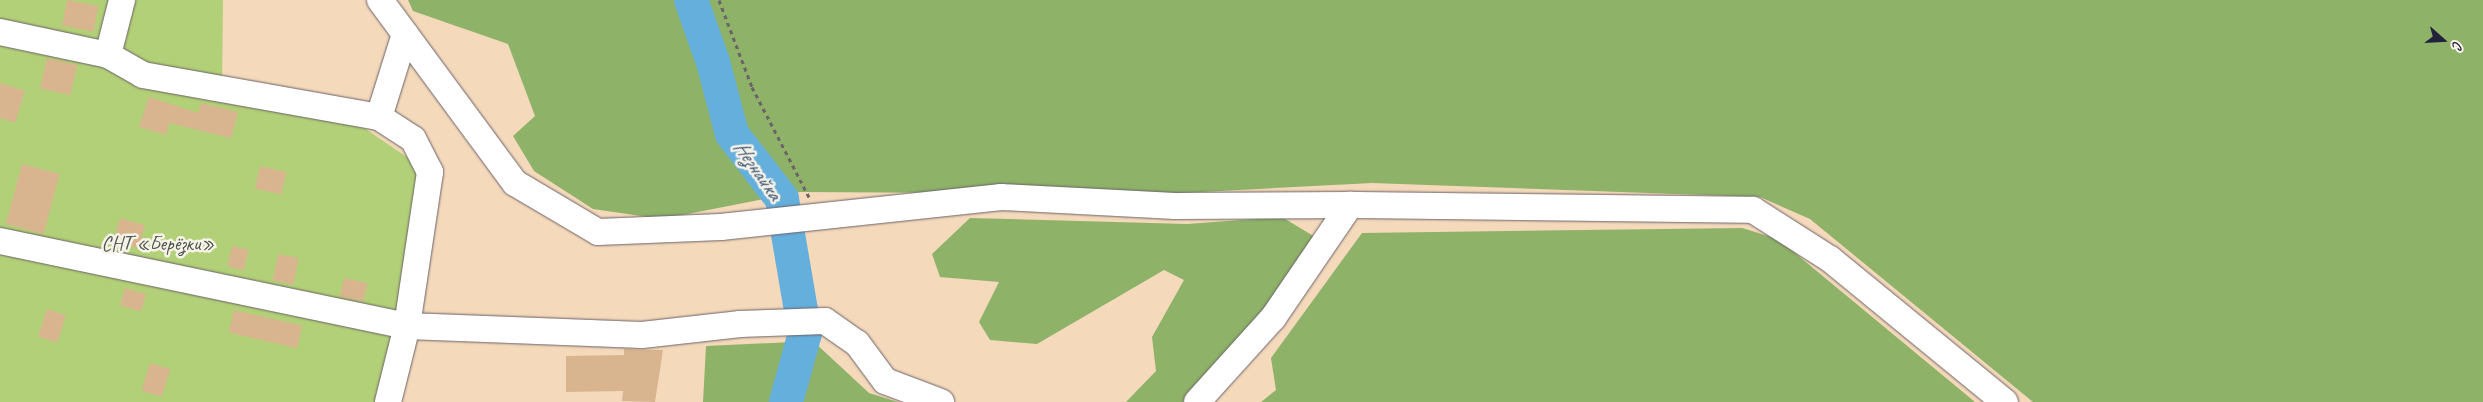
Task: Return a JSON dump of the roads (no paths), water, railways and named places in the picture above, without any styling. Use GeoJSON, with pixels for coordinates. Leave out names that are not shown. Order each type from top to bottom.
{"type":"FeatureCollection","features":[{"type":"Feature","properties":{"kind":"street"},"geometry":{"type":"LineString","coordinates":[[108,55],[122,0]]}},
{"type":"Feature","properties":{"kind":"street"},"geometry":{"type":"LineString","coordinates":[[380,0],[515,184],[598,232],[721,227],[1001,197],[1175,206],[1350,205],[1753,210],[1830,259],[2006,402]]}},
{"type":"Feature","properties":{"kind":"street"},"geometry":{"type":"LineString","coordinates":[[0,32],[108,55],[143,75],[379,117],[413,139],[430,172],[407,326],[388,402]]}},
{"type":"Feature","properties":{"kind":"street"},"geometry":{"type":"LineString","coordinates":[[379,117],[405,34]]}},
{"type":"Feature","properties":{"kind":"street"},"geometry":{"type":"LineString","coordinates":[[1197,402],[1273,318],[1350,205]]}},
{"type":"Feature","properties":{"kind":"street"},"geometry":{"type":"LineString","coordinates":[[0,241],[407,326],[642,335],[740,324],[825,321],[857,343],[885,381],[941,402]]}},
{"type":"Feature","properties":{"kind":"waterway","name":"Незнайка"},"geometry":{"type":"LineString","coordinates":[[691,0],[713,62],[732,134],[782,199],[805,333],[786,402]]}},
{"type":"Feature","properties":{"kind":"park label","name":"СНТ «Берёзки»"},"geometry":{"type":"Point","coordinates":[158,243]}}]}
